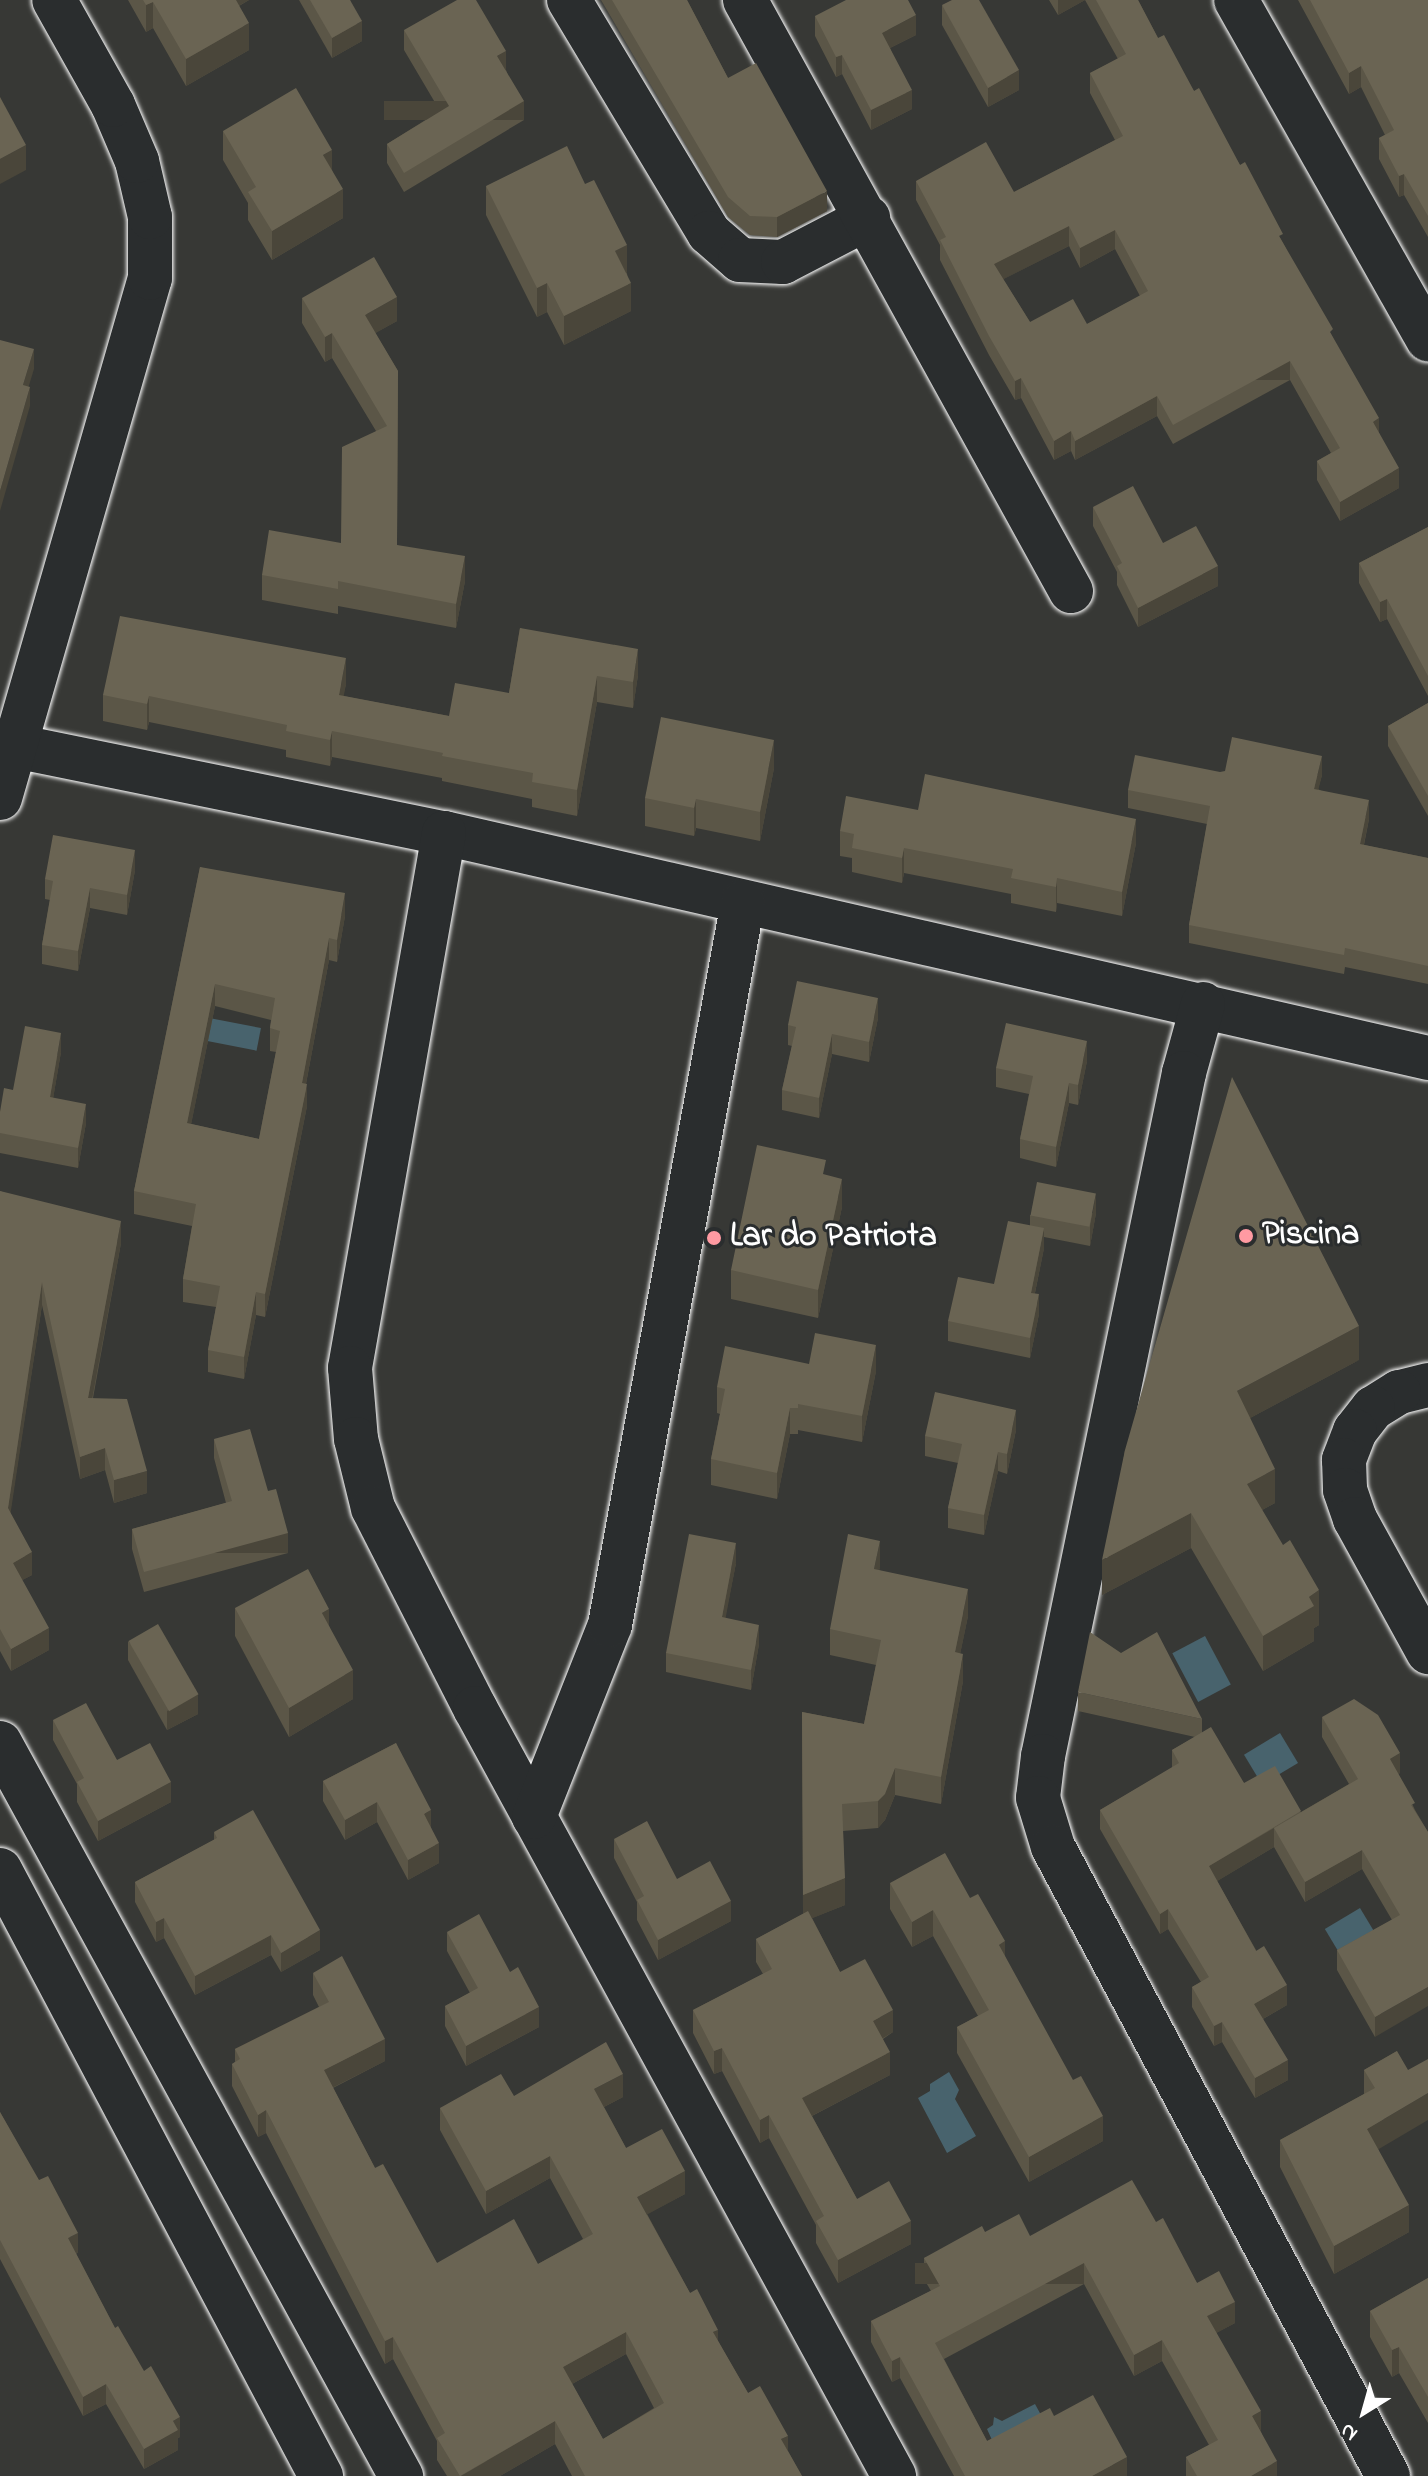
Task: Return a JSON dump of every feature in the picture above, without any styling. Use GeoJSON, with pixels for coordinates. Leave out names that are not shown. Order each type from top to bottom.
{"type":"FeatureCollection","features":[{"type":"Feature","properties":{"kind":"street"},"geometry":{"type":"LineString","coordinates":[[0,798],[150,278],[150,217],[137,161],[113,105],[54,0]]}},
{"type":"Feature","properties":{"kind":"street"},"geometry":{"type":"LineString","coordinates":[[569,0],[709,233],[740,260],[783,262],[868,218]]}},
{"type":"Feature","properties":{"kind":"street"},"geometry":{"type":"LineString","coordinates":[[745,0],[868,218],[1071,591]]}},
{"type":"Feature","properties":{"kind":"street"},"geometry":{"type":"LineString","coordinates":[[1236,0],[1428,340]]}},
{"type":"Feature","properties":{"kind":"street"},"geometry":{"type":"LineString","coordinates":[[15,746],[444,833],[1203,1004],[1428,1058]]}},
{"type":"Feature","properties":{"kind":"street"},"geometry":{"type":"LineString","coordinates":[[444,833],[350,1368],[356,1439],[373,1508],[534,1817],[894,2476]]}},
{"type":"Feature","properties":{"kind":"street"},"geometry":{"type":"LineString","coordinates":[[534,1817],[610,1625],[743,902]]}},
{"type":"Feature","properties":{"kind":"street"},"geometry":{"type":"LineString","coordinates":[[1203,1004],[1175,1120],[1043,1756],[1038,1798],[1053,1847],[1388,2476]]}},
{"type":"Feature","properties":{"kind":"street"},"geometry":{"type":"LineString","coordinates":[[1428,1385],[1399,1392],[1373,1408],[1355,1431],[1344,1460],[1345,1490],[1355,1519],[1428,1652]]}},
{"type":"Feature","properties":{"kind":"street"},"geometry":{"type":"LineString","coordinates":[[0,1743],[401,2476]]}},
{"type":"Feature","properties":{"kind":"street"},"geometry":{"type":"LineString","coordinates":[[0,1870],[321,2476]]}},
{"type":"Feature","properties":{"kind":"water"},"geometry":{"type":"Polygon","coordinates":[[[204,1017],[261,1028],[257,1051],[200,1040],[204,1017]]]}},
{"type":"Feature","properties":{"kind":"water"},"geometry":{"type":"Polygon","coordinates":[[[1205,1636],[1231,1685],[1198,1702],[1172,1653],[1205,1636]]]}},
{"type":"Feature","properties":{"kind":"water"},"geometry":{"type":"Polygon","coordinates":[[[1280,1733],[1298,1763],[1262,1785],[1244,1755],[1280,1733]]]}},
{"type":"Feature","properties":{"kind":"water"},"geometry":{"type":"Polygon","coordinates":[[[1360,1908],[1382,1944],[1346,1965],[1325,1929],[1360,1908]]]}},
{"type":"Feature","properties":{"kind":"water"},"geometry":{"type":"Polygon","coordinates":[[[949,2072],[959,2090],[955,2099],[976,2136],[947,2153],[918,2098],[930,2091],[930,2084],[949,2072]]]}},
{"type":"Feature","properties":{"kind":"water"},"geometry":{"type":"Polygon","coordinates":[[[1035,2404],[1047,2426],[997,2451],[987,2429],[993,2425],[994,2417],[1002,2421],[1035,2404]]]}},
{"type":"Feature","properties":{"kind":"building"},"geometry":{"type":"Polygon","coordinates":[[[143,0],[236,0],[249,23],[186,59],[153,2],[146,5],[143,0]]]}},
{"type":"Feature","properties":{"kind":"building"},"geometry":{"type":"Polygon","coordinates":[[[310,0],[350,0],[362,21],[332,38],[310,0]]]}},
{"type":"Feature","properties":{"kind":"building"},"geometry":{"type":"Polygon","coordinates":[[[457,0],[476,0],[506,51],[497,56],[524,101],[404,173],[387,144],[449,106],[404,30],[457,0]]]}},
{"type":"Feature","properties":{"kind":"building"},"geometry":{"type":"Polygon","coordinates":[[[612,0],[687,0],[728,78],[756,63],[827,191],[777,217],[750,216],[728,197],[612,0]]]}},
{"type":"Feature","properties":{"kind":"building"},"geometry":{"type":"Polygon","coordinates":[[[846,0],[908,0],[916,15],[882,33],[912,90],[871,110],[842,55],[836,57],[815,16],[846,0]]]}},
{"type":"Feature","properties":{"kind":"building"},"geometry":{"type":"Polygon","coordinates":[[[952,0],[979,0],[1019,70],[988,88],[942,5],[952,0]]]}},
{"type":"Feature","properties":{"kind":"building"},"geometry":{"type":"Polygon","coordinates":[[[1096,0],[1138,0],[1158,38],[1164,35],[1194,91],[1199,88],[1240,165],[1245,162],[1283,234],[1279,236],[1333,329],[1330,332],[1379,418],[1373,422],[1399,468],[1340,502],[1317,461],[1340,448],[1290,361],[1173,425],[1157,396],[1075,441],[1071,431],[1054,441],[1021,378],[1015,381],[989,336],[940,240],[946,237],[916,181],[986,142],[1014,192],[1123,136],[1090,73],[1126,54],[1096,0]],[[1069,226],[994,264],[1030,322],[1073,299],[1087,324],[1148,291],[1115,230],[1080,248],[1069,226]]]}},
{"type":"Feature","properties":{"kind":"building"},"geometry":{"type":"Polygon","coordinates":[[[1310,0],[1428,0],[1428,216],[1404,174],[1399,176],[1379,138],[1394,130],[1361,66],[1349,73],[1310,0]]]}},
{"type":"Feature","properties":{"kind":"building"},"geometry":{"type":"Polygon","coordinates":[[[296,88],[332,150],[323,155],[343,189],[272,231],[248,192],[256,187],[223,131],[296,88]]]}},
{"type":"Feature","properties":{"kind":"building"},"geometry":{"type":"Polygon","coordinates":[[[0,97],[26,145],[0,159],[0,97]]]}},
{"type":"Feature","properties":{"kind":"building"},"geometry":{"type":"Polygon","coordinates":[[[567,146],[585,184],[594,180],[627,245],[615,251],[631,283],[564,316],[547,283],[537,288],[486,186],[567,146]]]}},
{"type":"Feature","properties":{"kind":"building"},"geometry":{"type":"Polygon","coordinates":[[[374,257],[397,297],[365,315],[398,371],[397,545],[465,556],[456,604],[338,581],[338,589],[262,575],[269,530],[341,543],[342,447],[387,426],[332,333],[325,337],[302,298],[374,257]]]}},
{"type":"Feature","properties":{"kind":"building"},"geometry":{"type":"Polygon","coordinates":[[[0,340],[34,349],[23,385],[30,387],[0,491],[0,340]]]}},
{"type":"Feature","properties":{"kind":"building"},"geometry":{"type":"Polygon","coordinates":[[[1133,486],[1163,543],[1196,526],[1218,566],[1138,608],[1117,566],[1122,563],[1093,507],[1133,486]]]}},
{"type":"Feature","properties":{"kind":"building"},"geometry":{"type":"Polygon","coordinates":[[[1428,527],[1428,676],[1387,599],[1380,602],[1359,563],[1428,527]]]}},
{"type":"Feature","properties":{"kind":"building"},"geometry":{"type":"Polygon","coordinates":[[[120,616],[346,658],[339,695],[449,716],[455,683],[509,693],[520,628],[638,649],[633,682],[597,676],[577,790],[532,782],[533,773],[442,756],[443,753],[332,731],[330,740],[286,731],[287,725],[149,696],[147,704],[103,695],[120,616]]]}},
{"type":"Feature","properties":{"kind":"building"},"geometry":{"type":"Polygon","coordinates":[[[1428,703],[1428,796],[1388,726],[1428,703]]]}},
{"type":"Feature","properties":{"kind":"building"},"geometry":{"type":"Polygon","coordinates":[[[661,717],[774,740],[760,812],[696,799],[694,808],[645,798],[661,717]]]}},
{"type":"Feature","properties":{"kind":"building"},"geometry":{"type":"Polygon","coordinates":[[[1232,737],[1322,756],[1314,789],[1369,800],[1360,844],[1428,858],[1428,966],[1345,948],[1344,955],[1189,925],[1210,806],[1128,790],[1135,755],[1220,772],[1225,771],[1232,737]]]}},
{"type":"Feature","properties":{"kind":"building"},"geometry":{"type":"Polygon","coordinates":[[[925,774],[1136,819],[1122,892],[1057,878],[1056,887],[1011,878],[1013,869],[904,848],[902,858],[852,848],[854,834],[840,831],[846,796],[918,810],[925,774]]]}},
{"type":"Feature","properties":{"kind":"building"},"geometry":{"type":"Polygon","coordinates":[[[53,835],[135,850],[127,895],[90,888],[78,951],[42,945],[53,881],[45,879],[53,835]]]}},
{"type":"Feature","properties":{"kind":"building"},"geometry":{"type":"Polygon","coordinates":[[[200,867],[345,893],[337,940],[329,938],[302,1083],[307,1084],[265,1294],[256,1292],[244,1357],[208,1350],[220,1286],[183,1279],[196,1204],[134,1191],[200,867]],[[215,984],[187,1123],[259,1139],[280,1031],[270,1028],[275,998],[215,984]]]}},
{"type":"Feature","properties":{"kind":"building"},"geometry":{"type":"Polygon","coordinates":[[[797,981],[878,998],[869,1042],[832,1034],[819,1098],[782,1090],[796,1027],[788,1025],[797,981]]]}},
{"type":"Feature","properties":{"kind":"building"},"geometry":{"type":"Polygon","coordinates":[[[1006,1023],[1087,1041],[1078,1085],[1069,1083],[1056,1147],[1020,1139],[1033,1076],[996,1068],[1006,1023]]]}},
{"type":"Feature","properties":{"kind":"building"},"geometry":{"type":"Polygon","coordinates":[[[25,1026],[61,1033],[50,1097],[86,1104],[78,1148],[0,1133],[4,1088],[13,1090],[25,1026]]]}},
{"type":"Feature","properties":{"kind":"building","name":"Piscina"},"geometry":{"type":"Polygon","coordinates":[[[1232,1077],[1359,1326],[1237,1391],[1275,1469],[1247,1484],[1283,1545],[1290,1540],[1319,1590],[1309,1597],[1314,1606],[1263,1636],[1191,1513],[1102,1560],[1125,1450],[1232,1077]]]}},
{"type":"Feature","properties":{"kind":"building"},"geometry":{"type":"Polygon","coordinates":[[[757,1145],[826,1160],[823,1174],[842,1179],[818,1290],[731,1270],[757,1145]]]}},
{"type":"Feature","properties":{"kind":"building"},"geometry":{"type":"Polygon","coordinates":[[[1037,1182],[1096,1193],[1089,1227],[1031,1215],[1037,1182]]]}},
{"type":"Feature","properties":{"kind":"building"},"geometry":{"type":"Polygon","coordinates":[[[0,1191],[121,1221],[88,1398],[127,1399],[147,1471],[114,1480],[105,1448],[80,1457],[42,1282],[8,1508],[32,1552],[13,1563],[49,1628],[11,1649],[0,1629],[0,1191]]]}},
{"type":"Feature","properties":{"kind":"building"},"geometry":{"type":"Polygon","coordinates":[[[1008,1221],[1044,1228],[1031,1293],[1039,1294],[1030,1338],[948,1321],[958,1277],[994,1284],[1008,1221]]]}},
{"type":"Feature","properties":{"kind":"building"},"geometry":{"type":"Polygon","coordinates":[[[815,1333],[876,1345],[862,1416],[798,1404],[798,1408],[790,1408],[777,1473],[711,1459],[725,1389],[717,1387],[725,1346],[809,1364],[815,1333]]]}},
{"type":"Feature","properties":{"kind":"building"},"geometry":{"type":"Polygon","coordinates":[[[935,1392],[1016,1410],[1007,1454],[998,1452],[984,1515],[948,1508],[962,1444],[925,1436],[935,1392]]]}},
{"type":"Feature","properties":{"kind":"building"},"geometry":{"type":"Polygon","coordinates":[[[250,1429],[268,1491],[276,1489],[288,1533],[144,1572],[132,1529],[232,1501],[214,1439],[250,1429]]]}},
{"type":"Feature","properties":{"kind":"building"},"geometry":{"type":"Polygon","coordinates":[[[689,1534],[736,1543],[722,1617],[759,1625],[751,1670],[666,1653],[689,1534]]]}},
{"type":"Feature","properties":{"kind":"building"},"geometry":{"type":"Polygon","coordinates":[[[848,1534],[880,1541],[874,1569],[968,1589],[955,1652],[963,1654],[941,1777],[895,1768],[885,1794],[878,1801],[842,1804],[845,1878],[803,1895],[802,1712],[864,1724],[881,1640],[830,1629],[848,1534]]]}},
{"type":"Feature","properties":{"kind":"building"},"geometry":{"type":"Polygon","coordinates":[[[308,1569],[329,1609],[322,1613],[353,1670],[289,1708],[235,1608],[308,1569]]]}},
{"type":"Feature","properties":{"kind":"building"},"geometry":{"type":"Polygon","coordinates":[[[158,1624],[198,1694],[169,1711],[129,1641],[158,1624]]]}},
{"type":"Feature","properties":{"kind":"building"},"geometry":{"type":"Polygon","coordinates":[[[1090,1632],[1121,1653],[1157,1632],[1202,1719],[1078,1692],[1090,1632]]]}},
{"type":"Feature","properties":{"kind":"building"},"geometry":{"type":"Polygon","coordinates":[[[1354,1699],[1378,1715],[1400,1753],[1390,1759],[1415,1803],[1411,1805],[1428,1832],[1428,1987],[1375,2017],[1337,1950],[1400,1915],[1362,1850],[1305,1882],[1274,1828],[1358,1779],[1322,1717],[1354,1699]]]}},
{"type":"Feature","properties":{"kind":"building"},"geometry":{"type":"Polygon","coordinates":[[[86,1703],[117,1760],[150,1743],[171,1782],[98,1821],[77,1782],[84,1778],[53,1720],[86,1703]]]}},
{"type":"Feature","properties":{"kind":"building"},"geometry":{"type":"Polygon","coordinates":[[[1211,1727],[1244,1783],[1275,1766],[1301,1811],[1209,1866],[1256,1951],[1264,1946],[1287,1985],[1254,2004],[1288,2060],[1255,2078],[1222,2022],[1214,2026],[1192,1987],[1209,1977],[1168,1909],[1160,1914],[1100,1810],[1179,1763],[1172,1750],[1211,1727]]]}},
{"type":"Feature","properties":{"kind":"building"},"geometry":{"type":"Polygon","coordinates":[[[396,1743],[431,1810],[424,1814],[439,1843],[408,1860],[377,1802],[345,1820],[323,1781],[396,1743]]]}},
{"type":"Feature","properties":{"kind":"building"},"geometry":{"type":"Polygon","coordinates":[[[253,1810],[320,1930],[281,1953],[271,1935],[195,1976],[164,1918],[156,1922],[135,1882],[217,1838],[214,1832],[253,1810]]]}},
{"type":"Feature","properties":{"kind":"building"},"geometry":{"type":"Polygon","coordinates":[[[647,1821],[677,1879],[710,1861],[731,1901],[658,1940],[637,1900],[644,1896],[614,1839],[647,1821]]]}},
{"type":"Feature","properties":{"kind":"building"},"geometry":{"type":"Polygon","coordinates":[[[945,1853],[970,1898],[978,1894],[1005,1941],[999,1945],[1073,2080],[1081,2076],[1103,2116],[1029,2157],[957,2027],[989,2010],[933,1910],[912,1922],[890,1883],[945,1853]]]}},
{"type":"Feature","properties":{"kind":"building"},"geometry":{"type":"Polygon","coordinates":[[[808,1911],[840,1972],[865,1959],[893,2010],[873,2021],[890,2052],[802,2098],[857,2199],[889,2181],[911,2221],[838,2260],[816,2221],[824,2216],[769,2115],[760,2120],[722,2048],[714,2051],[693,2010],[772,1969],[756,1939],[808,1911]]]}},
{"type":"Feature","properties":{"kind":"building"},"geometry":{"type":"Polygon","coordinates":[[[479,1914],[510,1972],[518,1967],[539,2007],[466,2046],[445,2006],[478,1988],[447,1932],[479,1914]]]}},
{"type":"Feature","properties":{"kind":"building"},"geometry":{"type":"Polygon","coordinates":[[[342,1956],[385,2039],[324,2070],[375,2168],[383,2164],[437,2263],[514,2219],[538,2264],[593,2234],[550,2156],[486,2191],[440,2108],[501,2074],[514,2096],[606,2042],[623,2074],[594,2089],[626,2148],[662,2129],[685,2171],[637,2197],[690,2293],[697,2289],[718,2330],[713,2332],[748,2393],[760,2386],[788,2436],[781,2439],[802,2476],[585,2476],[555,2421],[460,2476],[437,2438],[445,2433],[393,2337],[385,2341],[266,2110],[258,2115],[232,2064],[240,2059],[235,2049],[329,2002],[313,1973],[342,1956]],[[626,2332],[563,2367],[603,2439],[664,2403],[626,2332]]]}},
{"type":"Feature","properties":{"kind":"building"},"geometry":{"type":"Polygon","coordinates":[[[1397,2051],[1408,2070],[1428,2059],[1428,2093],[1367,2129],[1409,2205],[1334,2246],[1280,2140],[1375,2088],[1364,2070],[1397,2051]]]}},
{"type":"Feature","properties":{"kind":"building"},"geometry":{"type":"Polygon","coordinates":[[[0,2112],[39,2180],[48,2176],[78,2233],[68,2238],[115,2328],[118,2326],[144,2371],[151,2366],[180,2417],[173,2421],[178,2430],[144,2449],[106,2384],[83,2397],[0,2240],[0,2112]]]}},
{"type":"Feature","properties":{"kind":"building"},"geometry":{"type":"Polygon","coordinates":[[[1132,2180],[1156,2222],[1163,2218],[1197,2283],[1219,2271],[1235,2302],[1207,2316],[1261,2411],[1252,2416],[1277,2461],[1251,2476],[1197,2476],[1186,2457],[1218,2440],[1162,2340],[1134,2355],[1084,2263],[935,2343],[987,2441],[1050,2408],[1054,2416],[1093,2395],[1127,2457],[1092,2476],[965,2476],[900,2357],[892,2361],[871,2321],[940,2286],[924,2258],[982,2226],[985,2232],[1019,2214],[1030,2236],[1132,2180]]]}},
{"type":"Feature","properties":{"kind":"building"},"geometry":{"type":"Polygon","coordinates":[[[1428,2278],[1428,2397],[1399,2347],[1392,2350],[1370,2311],[1428,2278]]]}},
{"type":"Feature","properties":{"kind":"place","name":"Piscina"},"geometry":{"type":"Point","coordinates":[1246,1236]}},
{"type":"Feature","properties":{"kind":"place","name":"Lar do Patriota"},"geometry":{"type":"Point","coordinates":[714,1238]}}]}
